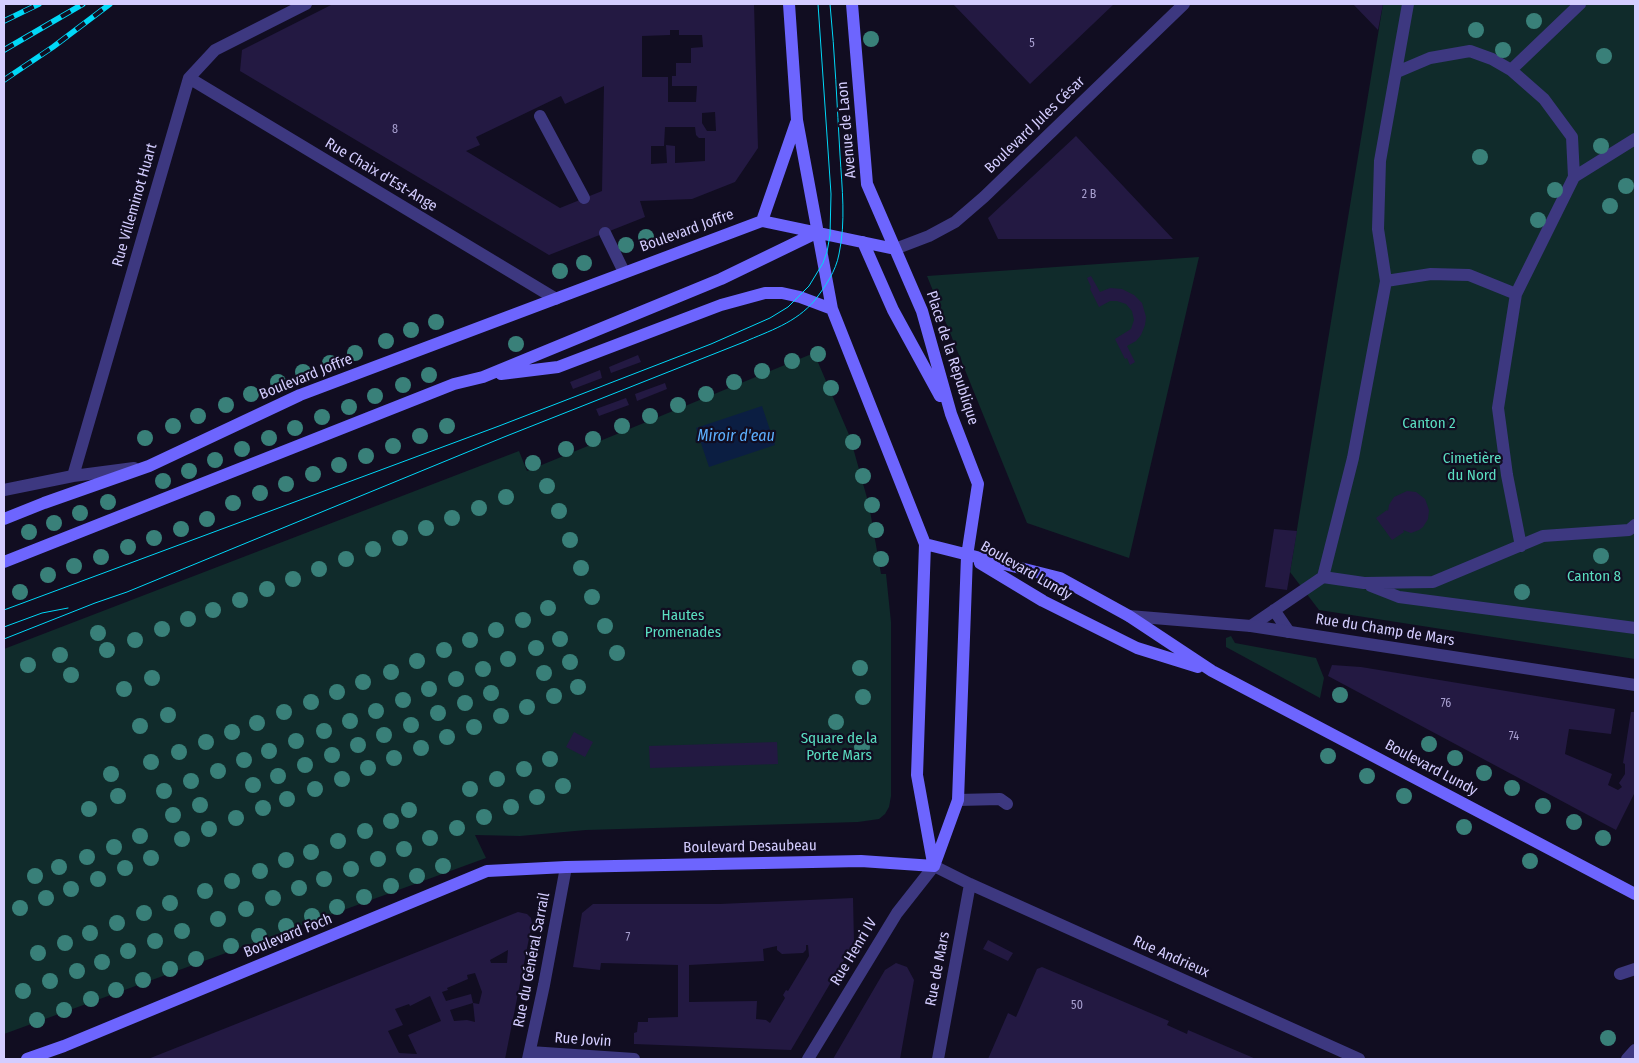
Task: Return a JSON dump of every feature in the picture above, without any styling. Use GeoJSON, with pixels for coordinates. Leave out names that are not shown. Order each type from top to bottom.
{"type":"FeatureCollection","features":[{"type":"Feature","properties":{"kind":"main road"},"geometry":{"type":"LineString","coordinates":[[789,4],[797,120],[832,309],[925,544],[917,775],[934,866]]}},
{"type":"Feature","properties":{"kind":"main road","name":"Avenue de Laon"},"geometry":{"type":"LineString","coordinates":[[852,4],[867,184],[895,249]]}},
{"type":"Feature","properties":{"kind":"main road"},"geometry":{"type":"LineString","coordinates":[[797,120],[762,221],[895,249]]}},
{"type":"Feature","properties":{"kind":"main road","name":"Boulevard Joffre"},"geometry":{"type":"LineString","coordinates":[[4,519],[149,466],[300,395],[762,221]]}},
{"type":"Feature","properties":{"kind":"main road"},"geometry":{"type":"LineString","coordinates":[[4,562],[454,384],[483,376],[721,279],[818,232]]}},
{"type":"Feature","properties":{"kind":"main road"},"geometry":{"type":"LineString","coordinates":[[863,242],[894,310],[951,414]]}},
{"type":"Feature","properties":{"kind":"main road","name":"Place de la République"},"geometry":{"type":"LineString","coordinates":[[895,249],[922,311],[951,414],[978,484],[967,556],[958,800],[934,866]]}},
{"type":"Feature","properties":{"kind":"main road"},"geometry":{"type":"LineString","coordinates":[[483,376],[558,367],[721,305],[765,293],[782,293],[800,297],[832,309]]}},
{"type":"Feature","properties":{"kind":"main road"},"geometry":{"type":"LineString","coordinates":[[925,544],[967,556]]}},
{"type":"Feature","properties":{"kind":"main road","name":"Boulevard Lundy"},"geometry":{"type":"LineString","coordinates":[[967,556],[1060,578],[1128,616],[1212,671],[1635,894]]}},
{"type":"Feature","properties":{"kind":"main road","name":"Boulevard Lundy"},"geometry":{"type":"LineString","coordinates":[[967,556],[1043,601],[1137,648],[1212,671]]}},
{"type":"Feature","properties":{"kind":"main road","name":"Boulevard Desaubeau"},"geometry":{"type":"LineString","coordinates":[[566,867],[861,861],[934,866]]}},
{"type":"Feature","properties":{"kind":"main road","name":"Boulevard Foch"},"geometry":{"type":"LineString","coordinates":[[27,1059],[64,1046],[486,871],[566,867]]}},
{"type":"Feature","properties":{"kind":"street","name":"Rue Villeminot Huart"},"geometry":{"type":"LineString","coordinates":[[73,476],[189,78],[215,50],[306,4]]}},
{"type":"Feature","properties":{"kind":"street","name":"Boulevard Jules César"},"geometry":{"type":"LineString","coordinates":[[895,249],[929,236],[955,222],[984,197],[1184,4]]}},
{"type":"Feature","properties":{"kind":"street"},"geometry":{"type":"LineString","coordinates":[[1251,626],[1323,577],[1353,458],[1386,281],[1378,229],[1380,161],[1408,4]]}},
{"type":"Feature","properties":{"kind":"street"},"geometry":{"type":"LineString","coordinates":[[1511,70],[1580,4]]}},
{"type":"Feature","properties":{"kind":"street"},"geometry":{"type":"LineString","coordinates":[[1397,72],[1430,58],[1470,51],[1492,59],[1511,70],[1544,99],[1572,137],[1574,177],[1516,294],[1498,408],[1507,475],[1521,546]]}},
{"type":"Feature","properties":{"kind":"street","name":"Rue Chaix d'Est-Ange"},"geometry":{"type":"LineString","coordinates":[[189,78],[556,299]]}},
{"type":"Feature","properties":{"kind":"street"},"geometry":{"type":"LineString","coordinates":[[540,116],[584,198]]}},
{"type":"Feature","properties":{"kind":"street"},"geometry":{"type":"LineString","coordinates":[[1574,177],[1635,139]]}},
{"type":"Feature","properties":{"kind":"street"},"geometry":{"type":"LineString","coordinates":[[605,233],[624,272]]}},
{"type":"Feature","properties":{"kind":"street"},"geometry":{"type":"LineString","coordinates":[[1386,281],[1431,274],[1469,275],[1516,294]]}},
{"type":"Feature","properties":{"kind":"street"},"geometry":{"type":"LineString","coordinates":[[4,489],[73,476],[149,466]]}},
{"type":"Feature","properties":{"kind":"street"},"geometry":{"type":"LineString","coordinates":[[1323,577],[1364,583],[1433,582],[1544,536],[1629,530],[1635,525]]}},
{"type":"Feature","properties":{"kind":"street"},"geometry":{"type":"LineString","coordinates":[[1364,583],[1398,597],[1635,628]]}},
{"type":"Feature","properties":{"kind":"street"},"geometry":{"type":"LineString","coordinates":[[1274,610],[1289,632]]}},
{"type":"Feature","properties":{"kind":"street","name":"Rue du Champ de Mars"},"geometry":{"type":"LineString","coordinates":[[1128,616],[1251,626],[1635,685]]}},
{"type":"Feature","properties":{"kind":"street"},"geometry":{"type":"LineString","coordinates":[[958,800],[1000,799],[1007,804]]}},
{"type":"Feature","properties":{"kind":"street"},"geometry":{"type":"LineString","coordinates":[[934,866],[970,884]]}},
{"type":"Feature","properties":{"kind":"street","name":"Rue Henri IV"},"geometry":{"type":"LineString","coordinates":[[808,1059],[897,913],[934,866]]}},
{"type":"Feature","properties":{"kind":"street","name":"Rue du Général Sarrail"},"geometry":{"type":"LineString","coordinates":[[529,1056],[566,867]]}},
{"type":"Feature","properties":{"kind":"street","name":"Rue de Mars"},"geometry":{"type":"LineString","coordinates":[[938,1059],[970,884]]}},
{"type":"Feature","properties":{"kind":"street","name":"Rue Andrieux"},"geometry":{"type":"LineString","coordinates":[[970,884],[1359,1059]]}},
{"type":"Feature","properties":{"kind":"street"},"geometry":{"type":"LineString","coordinates":[[1620,974],[1635,969]]}},
{"type":"Feature","properties":{"kind":"street"},"geometry":{"type":"LineString","coordinates":[[53,1059],[64,1046]]}},
{"type":"Feature","properties":{"kind":"street"},"geometry":{"type":"LineString","coordinates":[[1627,1059],[1635,1050]]}},
{"type":"Feature","properties":{"kind":"street","name":"Rue Jovin"},"geometry":{"type":"LineString","coordinates":[[529,1056],[634,1059]]}},
{"type":"Feature","properties":{"kind":"green space","name":"Cimetière du Nord"},"geometry":{"type":"Polygon","coordinates":[[[1383,4],[1635,4],[1635,659],[1319,610],[1290,572],[1383,4]]]}},
{"type":"Feature","properties":{"kind":"green space"},"geometry":{"type":"Polygon","coordinates":[[[1199,257],[1129,558],[1027,523],[927,276],[1199,257]]]}},
{"type":"Feature","properties":{"kind":"green space","name":"Hautes Promenades"},"geometry":{"type":"Polygon","coordinates":[[[814,353],[850,437],[869,505],[881,574],[886,574],[891,622],[891,796],[889,807],[885,814],[879,819],[858,822],[586,830],[520,836],[475,835],[486,858],[4,1034],[4,649],[519,451],[527,471],[814,353]]]}},
{"type":"Feature","properties":{"kind":"green space"},"geometry":{"type":"Polygon","coordinates":[[[1231,636],[1235,643],[1316,658],[1324,678],[1320,698],[1226,647],[1226,638],[1231,636]]]}},
{"type":"Feature","properties":{"kind":"water","name":"Miroir d'eau"},"geometry":{"type":"Polygon","coordinates":[[[762,406],[775,445],[709,467],[696,428],[762,406]]]}},
{"type":"Feature","properties":{"kind":"building"},"geometry":{"type":"Polygon","coordinates":[[[333,4],[754,4],[758,148],[735,182],[692,199],[640,201],[645,217],[549,255],[240,71],[242,50],[333,4]],[[670,30],[670,35],[642,36],[642,77],[668,77],[668,102],[696,102],[697,86],[672,86],[672,76],[676,76],[676,63],[691,63],[691,48],[703,47],[702,35],[679,35],[679,30],[670,30]],[[604,86],[565,104],[561,96],[476,137],[480,145],[466,151],[560,208],[602,191],[604,86]],[[715,112],[702,113],[702,123],[707,131],[716,131],[715,112]],[[665,127],[664,146],[651,146],[651,164],[667,163],[666,145],[675,146],[675,163],[705,161],[705,138],[699,138],[696,135],[695,127],[665,127]]]}},
{"type":"Feature","properties":{"kind":"building"},"geometry":{"type":"Polygon","coordinates":[[[953,4],[1114,4],[1030,84],[953,4]]]}},
{"type":"Feature","properties":{"kind":"building"},"geometry":{"type":"Polygon","coordinates":[[[1353,4],[1383,4],[1378,30],[1353,4]]]}},
{"type":"Feature","properties":{"kind":"building"},"geometry":{"type":"Polygon","coordinates":[[[1076,136],[1173,239],[998,239],[988,218],[1076,136]]]}},
{"type":"Feature","properties":{"kind":"building"},"geometry":{"type":"Polygon","coordinates":[[[1091,276],[1100,292],[1110,288],[1122,289],[1134,295],[1142,303],[1146,317],[1145,325],[1136,341],[1127,346],[1135,362],[1130,365],[1115,339],[1131,329],[1134,320],[1132,311],[1126,304],[1117,301],[1110,301],[1099,307],[1087,278],[1091,276]]]}},
{"type":"Feature","properties":{"kind":"building"},"geometry":{"type":"Polygon","coordinates":[[[638,355],[641,362],[611,373],[609,367],[638,355]]]}},
{"type":"Feature","properties":{"kind":"building"},"geometry":{"type":"Polygon","coordinates":[[[600,370],[602,378],[573,389],[570,382],[600,370]]]}},
{"type":"Feature","properties":{"kind":"building"},"geometry":{"type":"Polygon","coordinates":[[[665,383],[667,389],[637,401],[635,394],[665,383]]]}},
{"type":"Feature","properties":{"kind":"building"},"geometry":{"type":"Polygon","coordinates":[[[626,398],[629,405],[599,416],[596,409],[626,398]]]}},
{"type":"Feature","properties":{"kind":"building"},"geometry":{"type":"Polygon","coordinates":[[[1407,491],[1416,492],[1425,499],[1429,510],[1428,519],[1419,530],[1411,533],[1403,530],[1404,532],[1392,540],[1376,518],[1388,511],[1394,497],[1407,491]]]}},
{"type":"Feature","properties":{"kind":"building"},"geometry":{"type":"Polygon","coordinates":[[[1274,529],[1297,531],[1287,590],[1265,587],[1274,529]]]}},
{"type":"Feature","properties":{"kind":"building"},"geometry":{"type":"Polygon","coordinates":[[[1332,665],[1361,667],[1615,709],[1611,734],[1569,729],[1565,754],[1612,774],[1608,785],[1618,790],[1622,787],[1619,783],[1625,774],[1625,764],[1623,763],[1631,712],[1635,712],[1635,792],[1616,830],[1328,676],[1332,665]]]}},
{"type":"Feature","properties":{"kind":"building"},"geometry":{"type":"Polygon","coordinates":[[[574,732],[593,742],[585,757],[566,747],[574,732]]]}},
{"type":"Feature","properties":{"kind":"building"},"geometry":{"type":"Polygon","coordinates":[[[777,742],[778,764],[650,768],[649,746],[777,742]]]}},
{"type":"Feature","properties":{"kind":"building"},"geometry":{"type":"Polygon","coordinates":[[[853,898],[854,943],[791,1050],[634,1044],[634,1033],[637,1032],[638,1022],[648,1022],[648,1018],[678,1017],[678,965],[601,963],[600,970],[573,967],[582,913],[593,904],[720,904],[853,898]],[[806,945],[806,950],[803,953],[782,954],[777,950],[777,946],[763,949],[764,961],[689,965],[689,1002],[757,1001],[756,1019],[766,1020],[770,1023],[785,998],[783,995],[786,990],[788,991],[809,956],[808,945],[806,945]]]}},
{"type":"Feature","properties":{"kind":"building"},"geometry":{"type":"Polygon","coordinates":[[[518,912],[527,914],[531,918],[532,923],[505,1059],[148,1059],[518,912]],[[508,950],[490,960],[491,963],[507,963],[508,950]],[[475,973],[467,975],[468,979],[442,992],[446,1001],[471,994],[473,1003],[479,1004],[482,992],[475,973]],[[430,996],[410,1006],[409,1004],[395,1009],[403,1025],[388,1031],[399,1053],[417,1054],[408,1035],[441,1021],[430,996]],[[473,1003],[450,1010],[454,1021],[467,1020],[475,1022],[473,1003]]]}},
{"type":"Feature","properties":{"kind":"building"},"geometry":{"type":"Polygon","coordinates":[[[988,940],[1013,953],[1008,961],[983,949],[988,940]]]}},
{"type":"Feature","properties":{"kind":"building"},"geometry":{"type":"Polygon","coordinates":[[[896,963],[907,967],[914,980],[900,1059],[833,1059],[885,970],[896,963]]]}},
{"type":"Feature","properties":{"kind":"building"},"geometry":{"type":"Polygon","coordinates":[[[1042,967],[1169,1021],[1167,1025],[1187,1034],[1188,1030],[1256,1059],[988,1059],[1008,1013],[1016,1017],[1037,969],[1042,967]]]}},
{"type":"Feature","properties":{"kind":"tram line"},"geometry":{"type":"LineString","coordinates":[[4,610],[499,426],[711,344],[770,318],[788,307],[809,286],[823,263],[830,235],[831,194],[818,4]]}},
{"type":"Feature","properties":{"kind":"tram line"},"geometry":{"type":"LineString","coordinates":[[4,639],[127,592],[504,437],[744,342],[782,326],[799,315],[815,300],[833,273],[838,260],[841,242],[842,192],[830,4]]}},
{"type":"Feature","properties":{"kind":"tram line"},"geometry":{"type":"LineString","coordinates":[[4,627],[42,613],[68,608]]}},
{"type":"Feature","properties":{"kind":"railway"},"geometry":{"type":"LineString","coordinates":[[4,21],[39,4]]}},
{"type":"Feature","properties":{"kind":"railway"},"geometry":{"type":"LineString","coordinates":[[4,50],[83,4]]}},
{"type":"Feature","properties":{"kind":"railway"},"geometry":{"type":"LineString","coordinates":[[4,80],[53,47],[110,4]]}},
{"type":"Feature","properties":{"kind":"park label","name":"Canton 2"},"geometry":{"type":"Point","coordinates":[1429,424]}},
{"type":"Feature","properties":{"kind":"park label","name":"Canton 8"},"geometry":{"type":"Point","coordinates":[1594,577]}},
{"type":"Feature","properties":{"kind":"park label","name":"Square de la Porte Mars"},"geometry":{"type":"Point","coordinates":[839,748]}}]}
